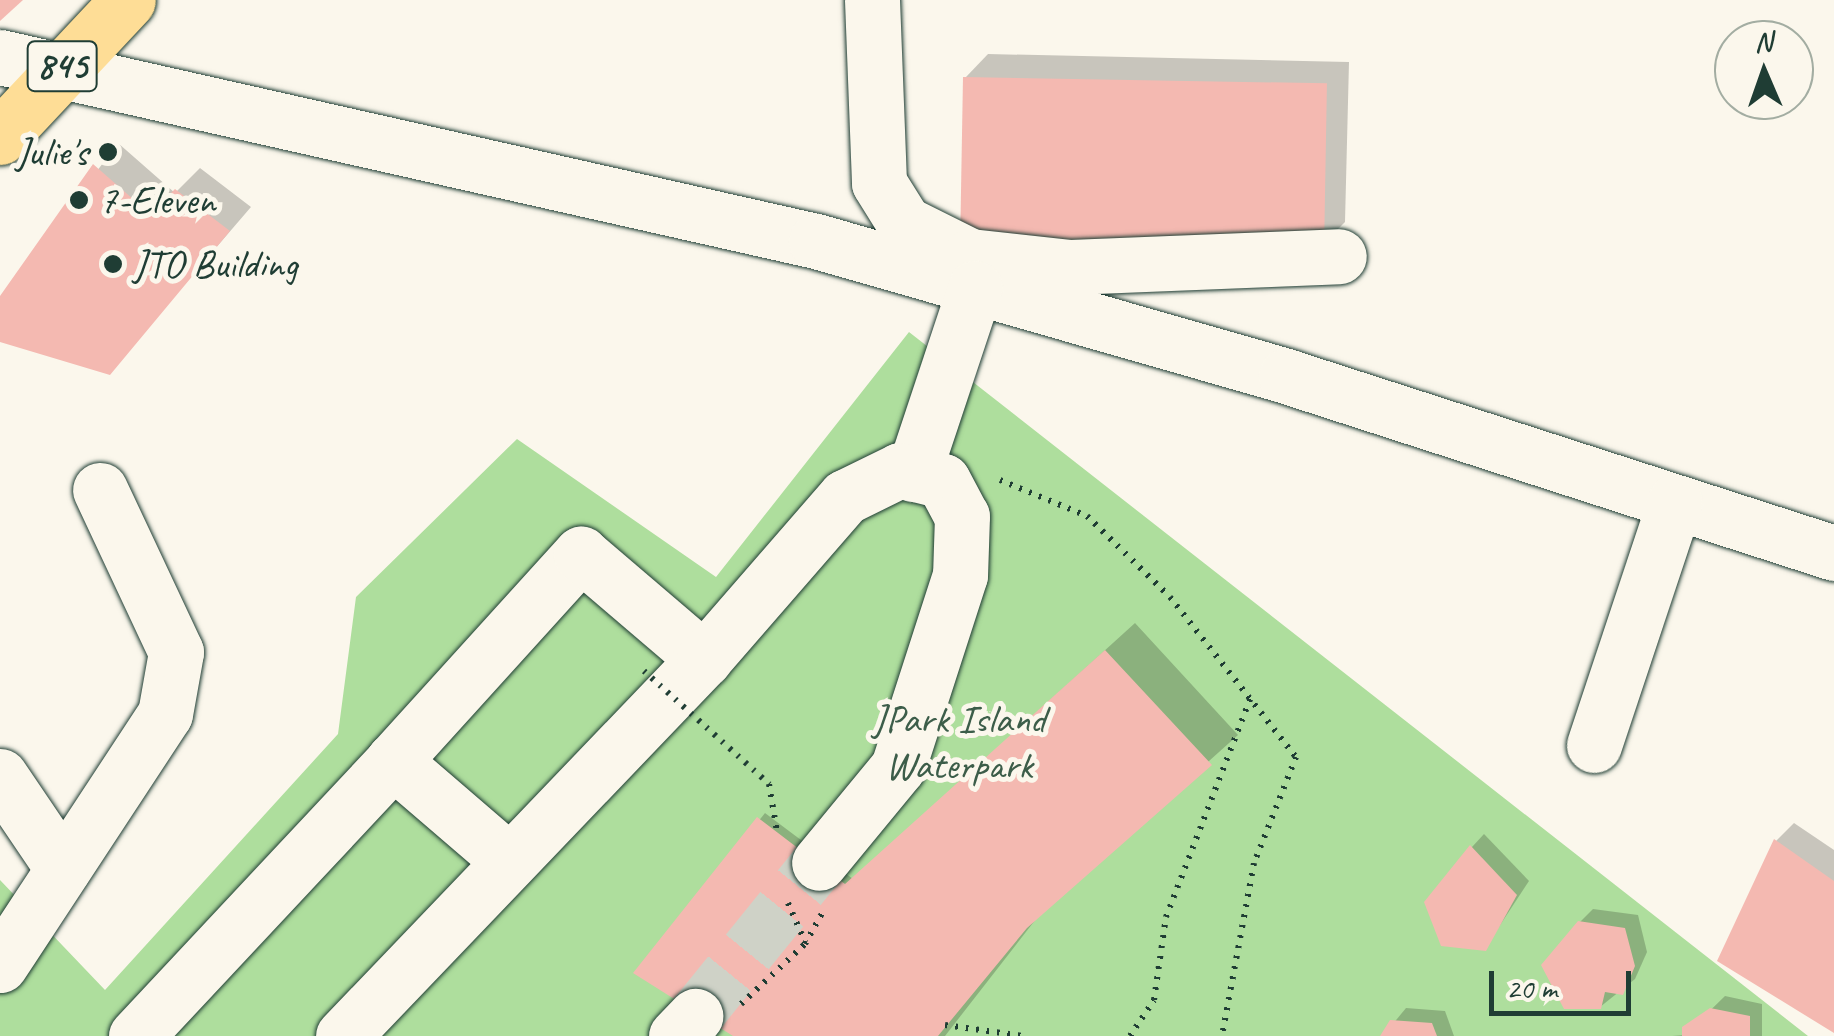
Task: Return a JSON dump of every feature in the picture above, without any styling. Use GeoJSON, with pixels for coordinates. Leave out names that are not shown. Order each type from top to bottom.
{"type":"FeatureCollection","features":[{"type":"Feature","properties":{"kind":"main road","name":"845"},"geometry":{"type":"LineString","coordinates":[[0,137],[55,73],[128,0]]}},
{"type":"Feature","properties":{"kind":"street"},"geometry":{"type":"LineString","coordinates":[[872,0],[880,183],[904,223],[970,256],[1070,267],[1339,256]]}},
{"type":"Feature","properties":{"kind":"street"},"geometry":{"type":"LineString","coordinates":[[0,58],[816,242],[1286,376],[1834,553]]}},
{"type":"Feature","properties":{"kind":"street"},"geometry":{"type":"LineString","coordinates":[[913,474],[976,288]]}},
{"type":"Feature","properties":{"kind":"street"},"geometry":{"type":"LineString","coordinates":[[343,1036],[704,659],[845,498],[900,470],[944,482],[962,516],[960,575],[898,767],[820,863]]}},
{"type":"Feature","properties":{"kind":"street"},"geometry":{"type":"LineString","coordinates":[[0,965],[165,714],[176,652],[100,490]]}},
{"type":"Feature","properties":{"kind":"street"},"geometry":{"type":"LineString","coordinates":[[1594,746],[1675,502]]}},
{"type":"Feature","properties":{"kind":"street"},"geometry":{"type":"LineString","coordinates":[[136,1036],[580,554],[704,659]]}},
{"type":"Feature","properties":{"kind":"street"},"geometry":{"type":"LineString","coordinates":[[393,761],[508,860]]}},
{"type":"Feature","properties":{"kind":"street"},"geometry":{"type":"LineString","coordinates":[[0,776],[63,868]]}},
{"type":"Feature","properties":{"kind":"path"},"geometry":{"type":"LineString","coordinates":[[998,479],[1088,516],[1170,597],[1296,756],[1254,863],[1222,1036]]}},
{"type":"Feature","properties":{"kind":"path"},"geometry":{"type":"LineString","coordinates":[[644,671],[769,784]]}},
{"type":"Feature","properties":{"kind":"path"},"geometry":{"type":"LineString","coordinates":[[1130,1036],[1154,1000],[1166,917],[1250,700]]}},
{"type":"Feature","properties":{"kind":"path"},"geometry":{"type":"LineString","coordinates":[[945,1025],[1023,1036]]}},
{"type":"Feature","properties":{"kind":"green space","name":"JPark Island Waterpark"},"geometry":{"type":"Polygon","coordinates":[[[909,332],[1808,1036],[0,1036],[0,880],[105,990],[338,734],[356,597],[517,439],[716,577],[909,332]]]}},
{"type":"Feature","properties":{"kind":"building"},"geometry":{"type":"Polygon","coordinates":[[[0,0],[23,0],[0,21],[0,0]]]}},
{"type":"Feature","properties":{"kind":"building"},"geometry":{"type":"Polygon","coordinates":[[[963,77],[1327,83],[1324,245],[960,239],[963,77]]]}},
{"type":"Feature","properties":{"kind":"building","name":"JTO Building"},"geometry":{"type":"Polygon","coordinates":[[[93,164],[150,214],[175,189],[230,231],[110,375],[0,342],[0,296],[93,164]]]}},
{"type":"Feature","properties":{"kind":"building"},"geometry":{"type":"Polygon","coordinates":[[[1105,650],[1212,765],[1027,928],[938,1036],[733,1036],[633,973],[757,817],[845,884],[1105,650]]]}},
{"type":"Feature","properties":{"kind":"building"},"geometry":{"type":"Polygon","coordinates":[[[1774,839],[1834,881],[1834,1033],[1717,961],[1774,839]]]}},
{"type":"Feature","properties":{"kind":"building"},"geometry":{"type":"Polygon","coordinates":[[[1470,845],[1517,895],[1486,951],[1441,946],[1424,902],[1470,845]]]}},
{"type":"Feature","properties":{"kind":"building"},"geometry":{"type":"Polygon","coordinates":[[[1578,921],[1625,928],[1635,966],[1623,995],[1605,992],[1601,1009],[1564,1009],[1541,965],[1578,921]]]}},
{"type":"Feature","properties":{"kind":"building"},"geometry":{"type":"Polygon","coordinates":[[[1710,1008],[1750,1016],[1750,1036],[1682,1036],[1682,1027],[1710,1008]]]}},
{"type":"Feature","properties":{"kind":"building"},"geometry":{"type":"Polygon","coordinates":[[[1390,1020],[1432,1023],[1437,1036],[1380,1036],[1390,1020]]]}},
{"type":"Feature","properties":{"kind":"tunnel"},"geometry":{"type":"LineString","coordinates":[[695,1016],[819,863]]}},
{"type":"Feature","properties":{"kind":"place","name":"Julie's"},"geometry":{"type":"Point","coordinates":[108,152]}},
{"type":"Feature","properties":{"kind":"place","name":"7-Eleven"},"geometry":{"type":"Point","coordinates":[79,200]}},
{"type":"Feature","properties":{"kind":"place","name":"JTO Building"},"geometry":{"type":"Point","coordinates":[113,264]}}]}
